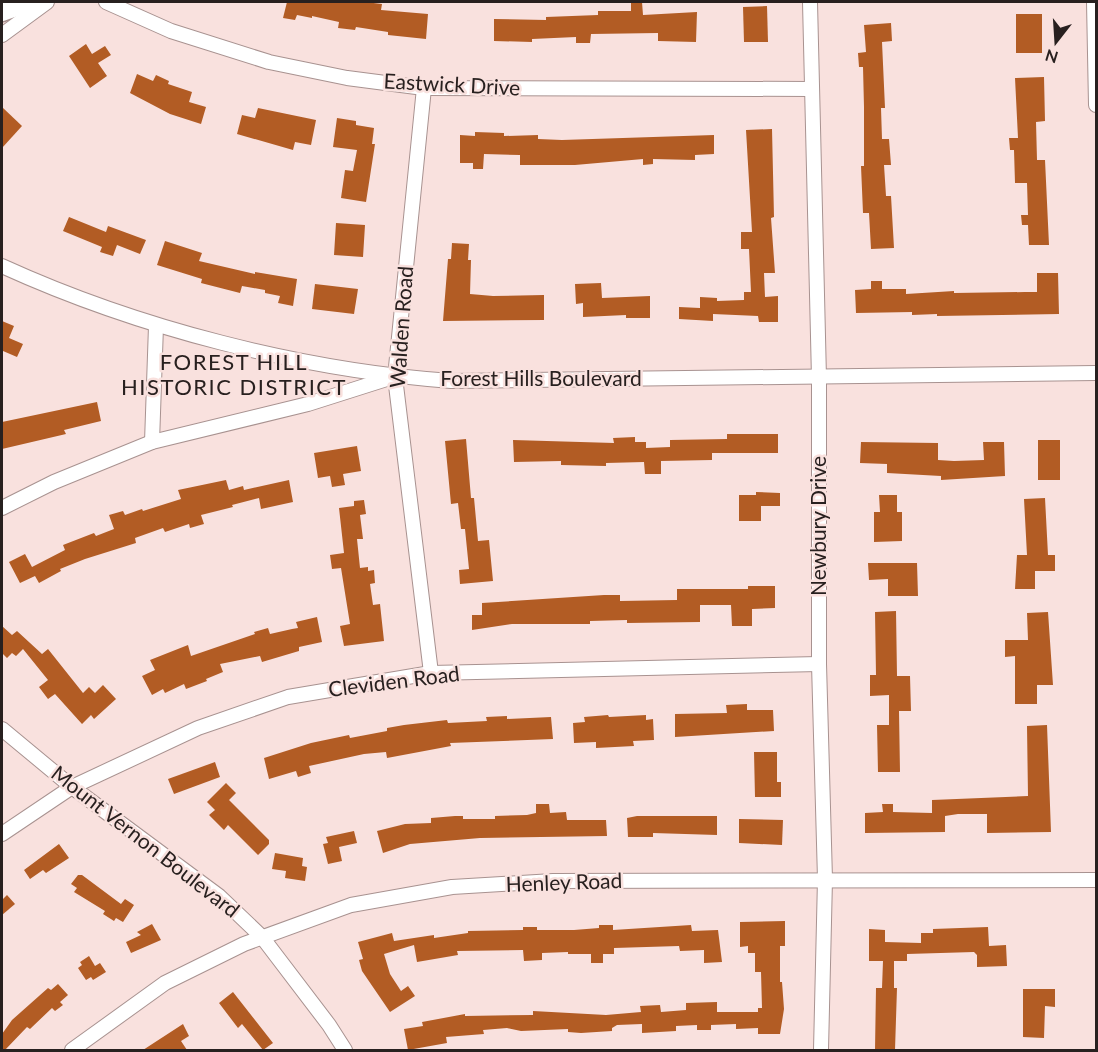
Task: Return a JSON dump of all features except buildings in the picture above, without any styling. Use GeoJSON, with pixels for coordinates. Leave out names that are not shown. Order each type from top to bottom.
{"type":"FeatureCollection","features":[{"type":"Feature","properties":{"kind":"main road"},"geometry":{"type":"LineString","coordinates":[[2,12],[30,2]]}},
{"type":"Feature","properties":{"kind":"street"},"geometry":{"type":"LineString","coordinates":[[2,35],[47,2]]}},
{"type":"Feature","properties":{"kind":"street","name":"Eastwick Drive"},"geometry":{"type":"LineString","coordinates":[[106,2],[171,31],[269,62],[347,78],[424,88],[811,90]]}},
{"type":"Feature","properties":{"kind":"street","name":"Newbury Drive"},"geometry":{"type":"LineString","coordinates":[[810,2],[819,378],[819,664],[825,879],[821,1050]]}},
{"type":"Feature","properties":{"kind":"street"},"geometry":{"type":"LineString","coordinates":[[1094,2],[1096,105]]}},
{"type":"Feature","properties":{"kind":"street","name":"Walden Road"},"geometry":{"type":"LineString","coordinates":[[424,88],[395,377],[431,673]]}},
{"type":"Feature","properties":{"kind":"street","name":"Forest Hills Boulevard"},"geometry":{"type":"LineString","coordinates":[[2,266],[90,303],[156,326],[273,353],[395,377],[451,381],[1096,373]]}},
{"type":"Feature","properties":{"kind":"street"},"geometry":{"type":"LineString","coordinates":[[152,442],[156,326]]}},
{"type":"Feature","properties":{"kind":"street"},"geometry":{"type":"LineString","coordinates":[[2,508],[54,482],[152,442],[308,404],[395,377]]}},
{"type":"Feature","properties":{"kind":"street","name":"Cleviden Road"},"geometry":{"type":"LineString","coordinates":[[2,834],[72,787],[198,728],[288,697],[431,673],[819,664]]}},
{"type":"Feature","properties":{"kind":"street","name":"Mount Vernon Boulevard"},"geometry":{"type":"LineString","coordinates":[[2,729],[72,787],[219,896],[262,937],[329,1025],[345,1050]]}},
{"type":"Feature","properties":{"kind":"street","name":"Henley Road"},"geometry":{"type":"LineString","coordinates":[[72,1050],[165,983],[262,937],[351,905],[452,886],[553,881],[1096,880]]}},
{"type":"Feature","properties":{"kind":"district","name":"FOREST HILL HISTORIC DISTRICT"},"geometry":{"type":"Point","coordinates":[234,374]}}]}
